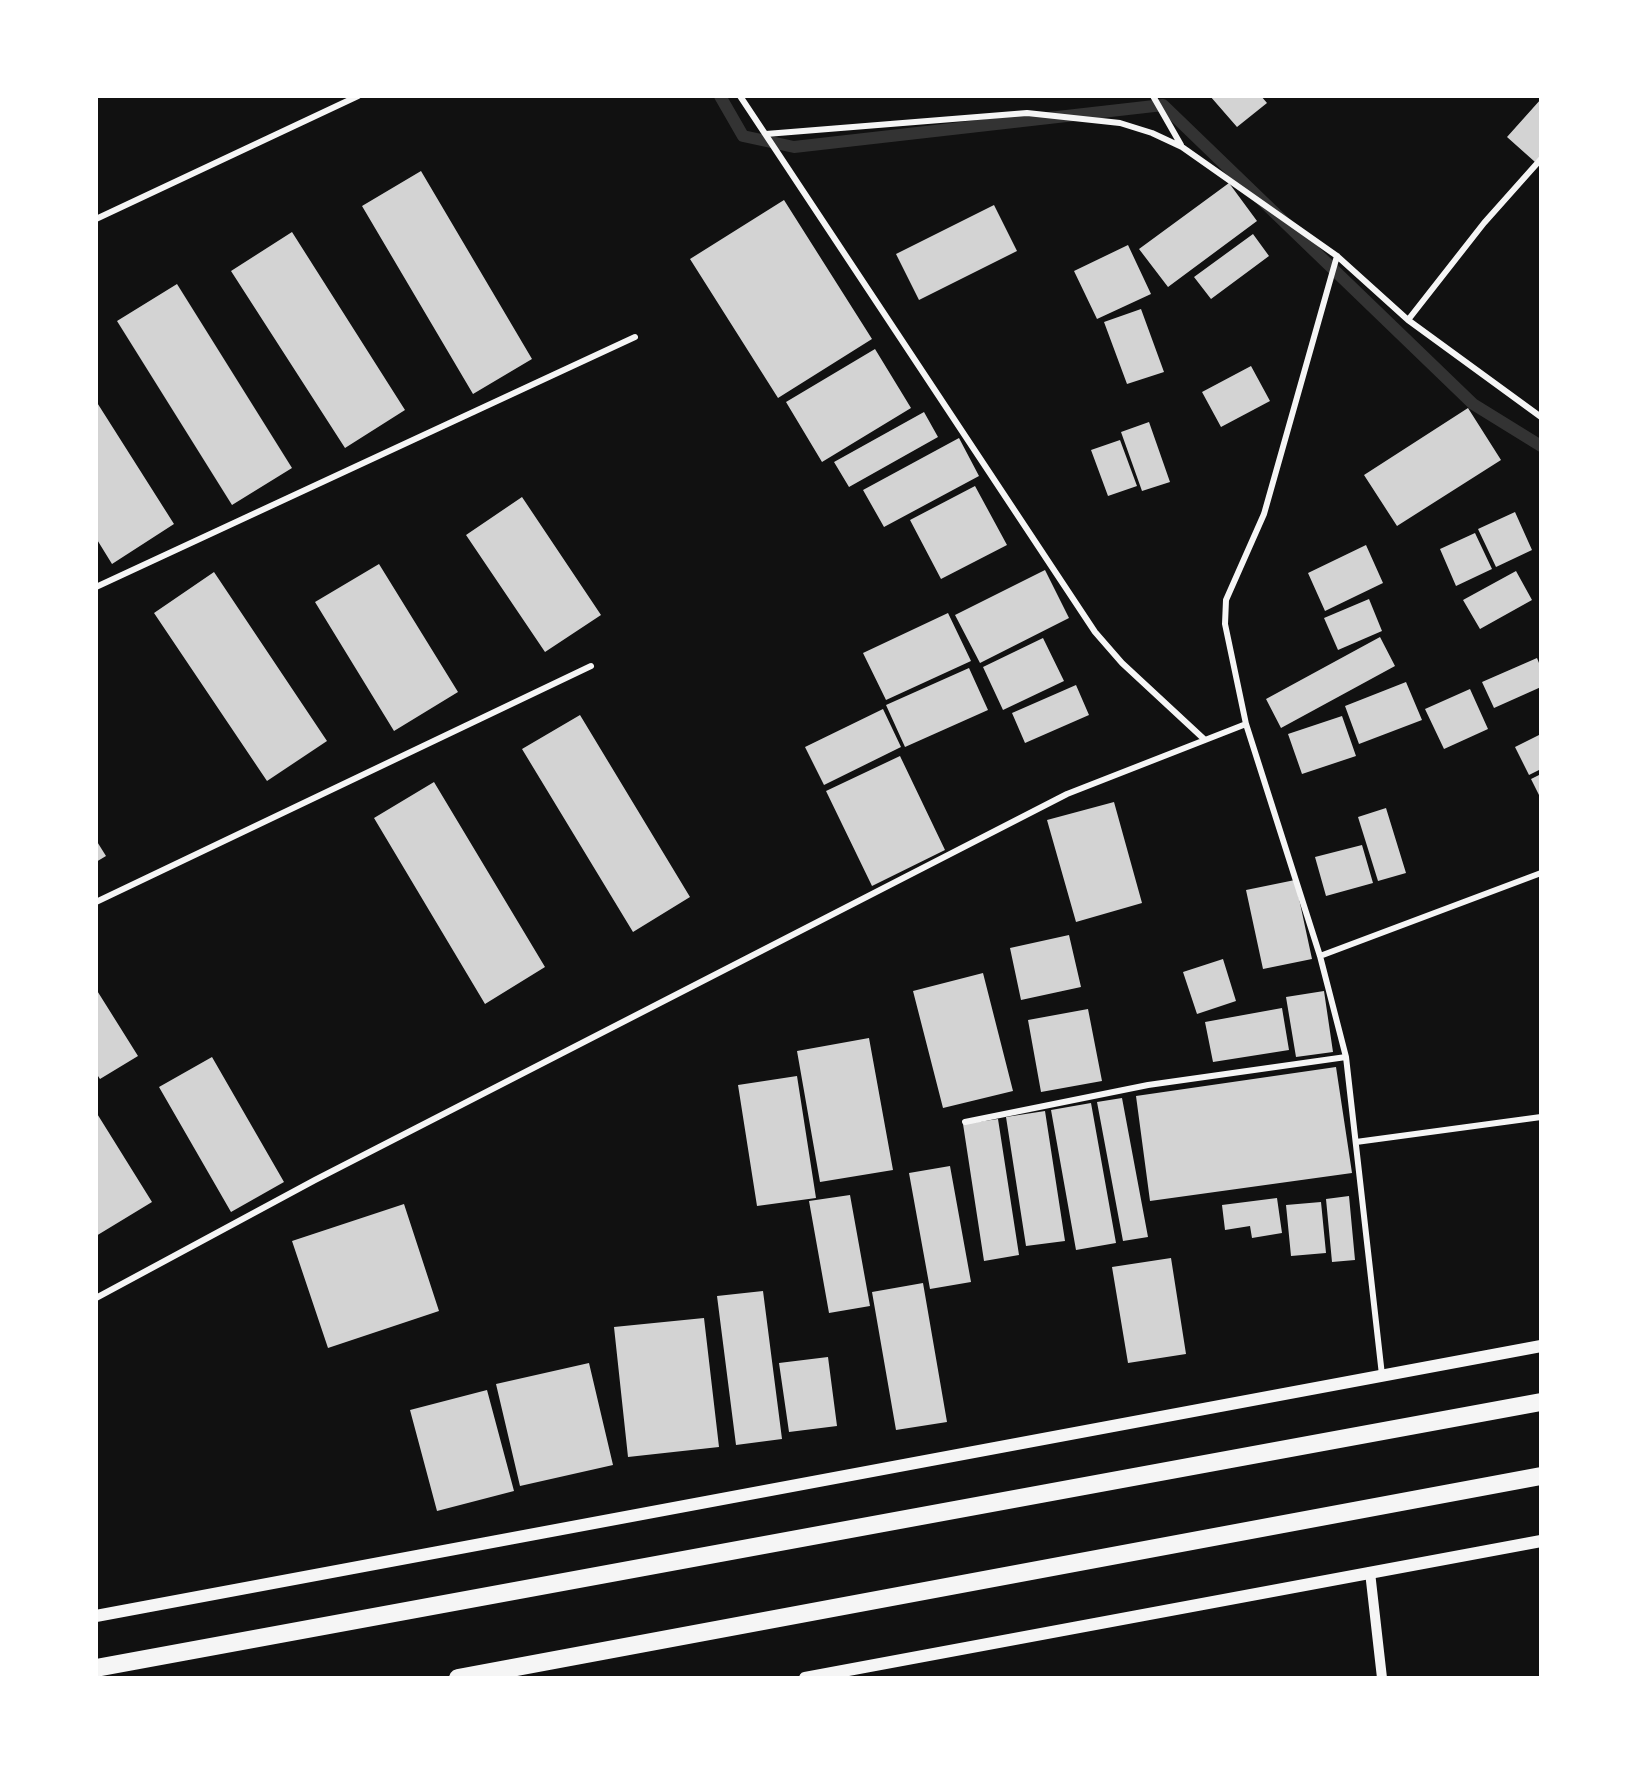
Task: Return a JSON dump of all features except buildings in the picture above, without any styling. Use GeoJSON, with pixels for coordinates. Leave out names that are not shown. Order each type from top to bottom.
{"type":"FeatureCollection","features":[{"type":"Feature","properties":{"kind":"highway"},"geometry":{"type":"LineString","coordinates":[[96,1668],[1541,1402]]}},
{"type":"Feature","properties":{"kind":"highway"},"geometry":{"type":"LineString","coordinates":[[458,1678],[1541,1476]]}},
{"type":"Feature","properties":{"kind":"main road"},"geometry":{"type":"LineString","coordinates":[[96,1616],[1541,1346]]}},
{"type":"Feature","properties":{"kind":"main road"},"geometry":{"type":"LineString","coordinates":[[805,1678],[1541,1541]]}},
{"type":"Feature","properties":{"kind":"street"},"geometry":{"type":"LineString","coordinates":[[96,219],[358,96]]}},
{"type":"Feature","properties":{"kind":"street"},"geometry":{"type":"LineString","coordinates":[[740,96],[1095,632],[1122,663],[1205,740]]}},
{"type":"Feature","properties":{"kind":"street"},"geometry":{"type":"LineString","coordinates":[[1153,96],[1182,147]]}},
{"type":"Feature","properties":{"kind":"street"},"geometry":{"type":"LineString","coordinates":[[766,134],[1027,113],[1120,123],[1152,133],[1182,147],[1337,256],[1408,320],[1541,417]]}},
{"type":"Feature","properties":{"kind":"street"},"geometry":{"type":"LineString","coordinates":[[1408,320],[1485,223],[1541,159]]}},
{"type":"Feature","properties":{"kind":"street"},"geometry":{"type":"LineString","coordinates":[[1337,256],[1264,514],[1226,600],[1225,624],[1246,724],[1320,956],[1346,1057],[1382,1375]]}},
{"type":"Feature","properties":{"kind":"street"},"geometry":{"type":"LineString","coordinates":[[96,587],[635,337]]}},
{"type":"Feature","properties":{"kind":"street"},"geometry":{"type":"LineString","coordinates":[[96,902],[591,666]]}},
{"type":"Feature","properties":{"kind":"street"},"geometry":{"type":"LineString","coordinates":[[96,1298],[326,1175],[1067,794],[1246,724]]}},
{"type":"Feature","properties":{"kind":"street"},"geometry":{"type":"LineString","coordinates":[[1320,956],[1541,873]]}},
{"type":"Feature","properties":{"kind":"street"},"geometry":{"type":"LineString","coordinates":[[965,1122],[1149,1085],[1346,1057]]}},
{"type":"Feature","properties":{"kind":"street"},"geometry":{"type":"LineString","coordinates":[[1356,1142],[1541,1117]]}},
{"type":"Feature","properties":{"kind":"street"},"geometry":{"type":"LineString","coordinates":[[1370,1572],[1382,1678]]}},
{"type":"Feature","properties":{"kind":"waterway"},"geometry":{"type":"LineString","coordinates":[[720,96],[743,136],[794,147],[1163,105],[1473,404],[1541,446]]}}]}
